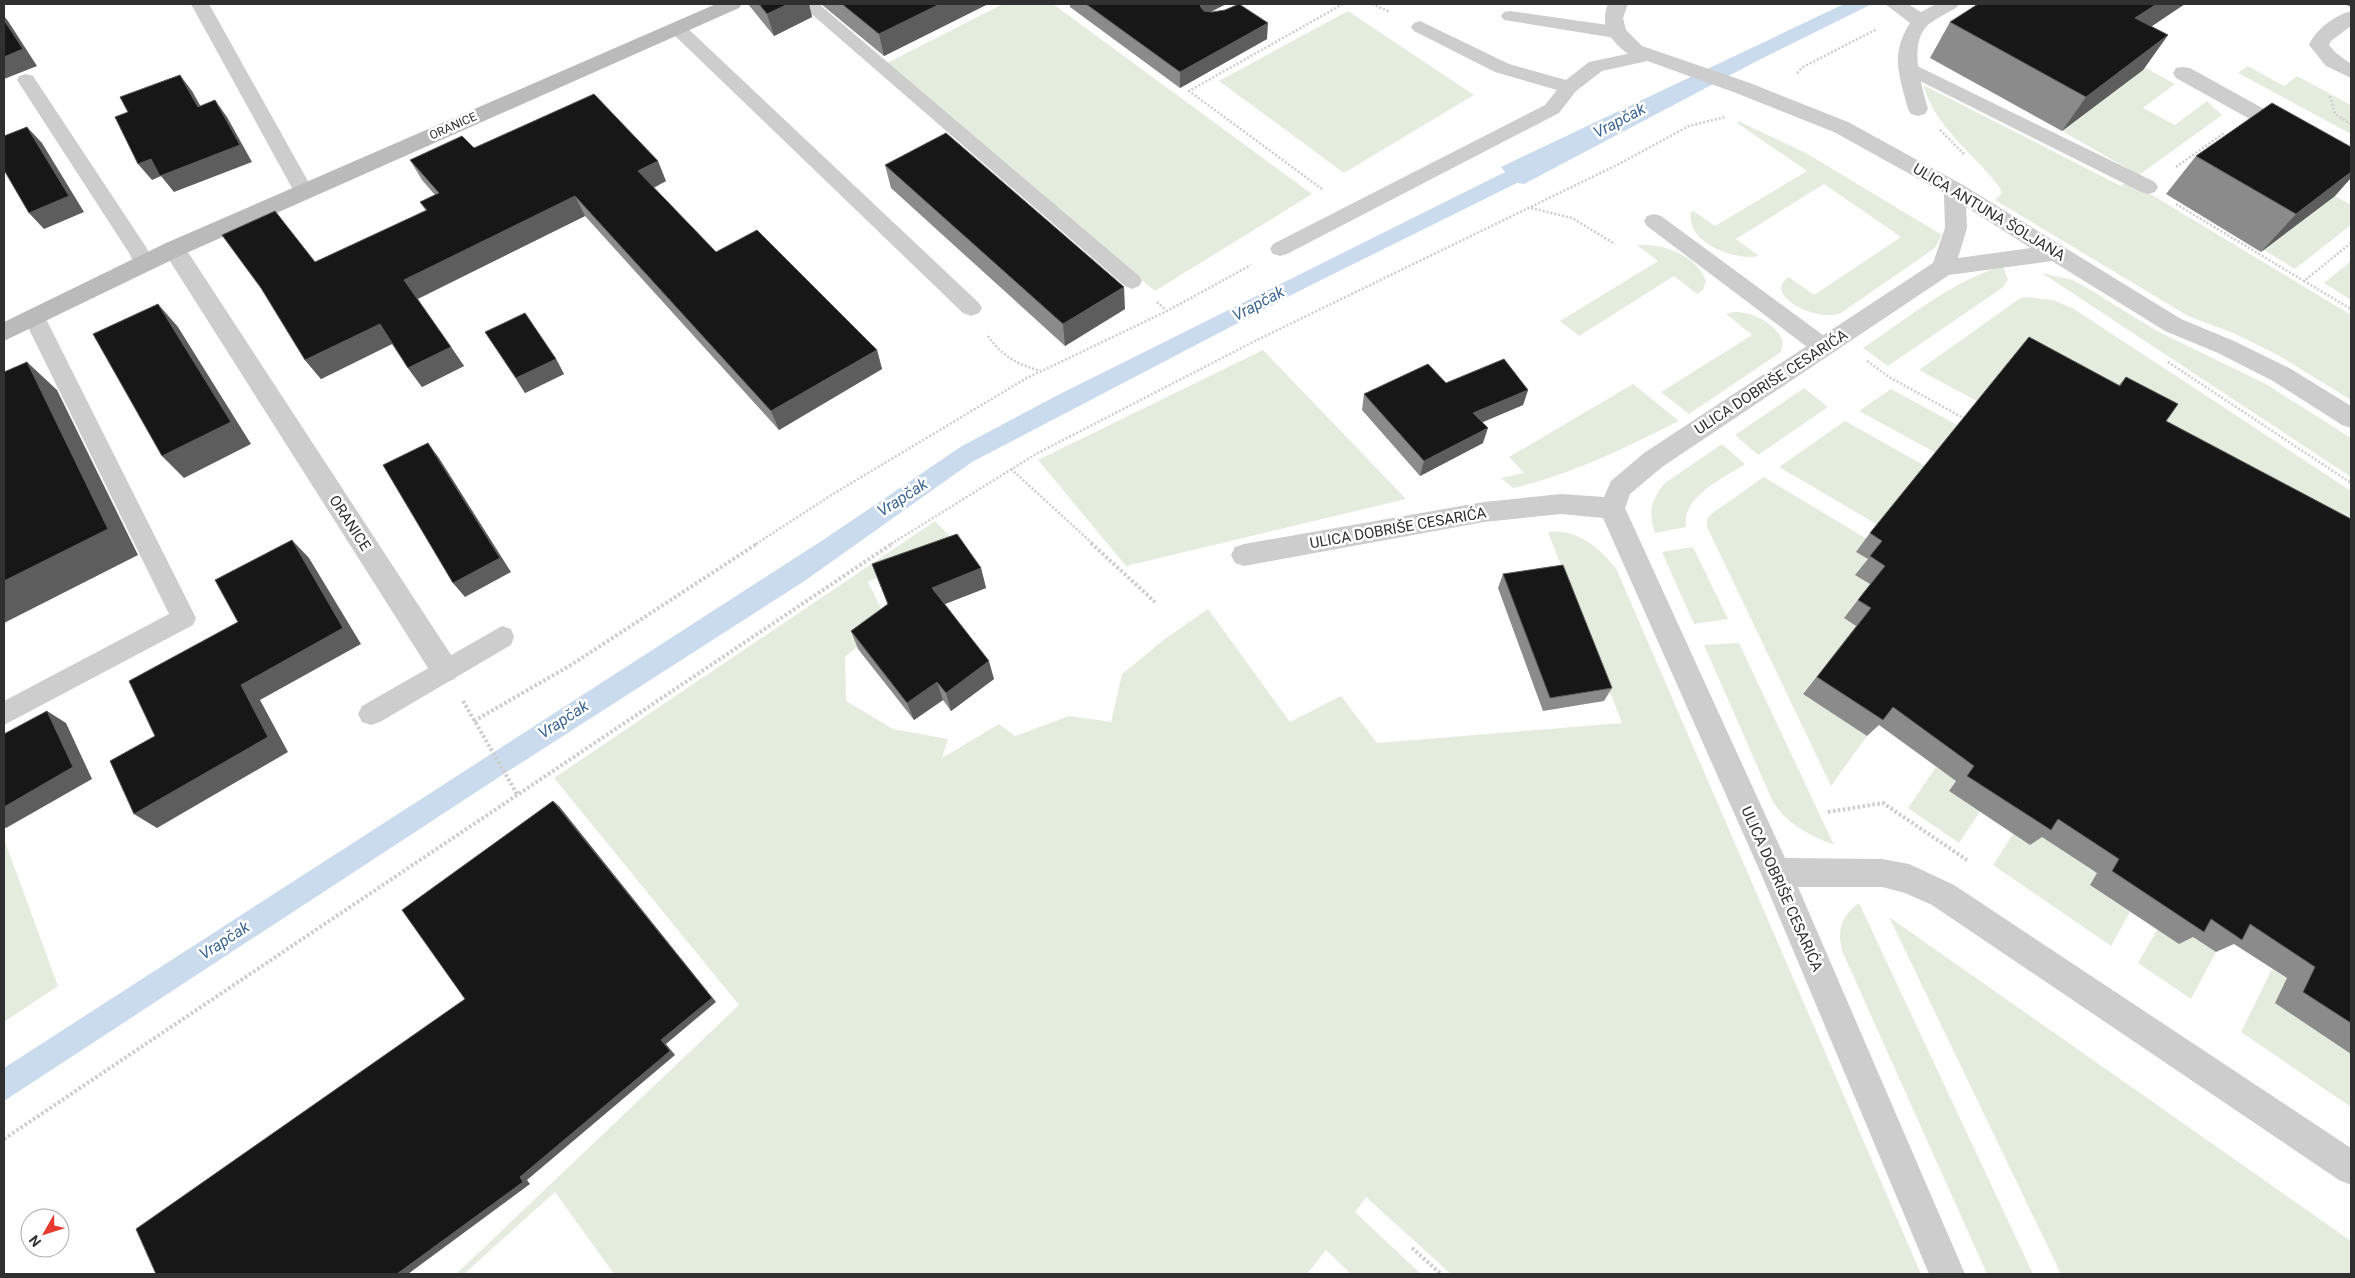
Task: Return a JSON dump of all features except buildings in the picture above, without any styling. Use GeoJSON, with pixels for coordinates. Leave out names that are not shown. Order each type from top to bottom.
{"type":"FeatureCollection","features":[{"type":"Feature","properties":{"kind":"main road","name":"ORANICE"},"geometry":{"type":"LineString","coordinates":[[4,332],[174,249],[732,4]]}},
{"type":"Feature","properties":{"kind":"street"},"geometry":{"type":"LineString","coordinates":[[1615,32],[1613,20],[1618,4]]}},
{"type":"Feature","properties":{"kind":"street"},"geometry":{"type":"LineString","coordinates":[[1918,109],[1907,67],[1911,37],[1906,11],[1949,4]]}},
{"type":"Feature","properties":{"kind":"street"},"geometry":{"type":"LineString","coordinates":[[2351,17],[2322,38],[2319,45],[2323,53],[2331,60],[2351,72]]}},
{"type":"Feature","properties":{"kind":"street","name":"ULICA ANTUNA ŠOLJANA"},"geometry":{"type":"LineString","coordinates":[[1615,32],[1622,41],[1646,56],[1743,88],[1841,128],[1955,190],[2173,324],[2282,375],[2351,418]]}},
{"type":"Feature","properties":{"kind":"street"},"geometry":{"type":"LineString","coordinates":[[2183,73],[2351,166]]}},
{"type":"Feature","properties":{"kind":"street"},"geometry":{"type":"LineString","coordinates":[[1943,268],[1956,228],[1955,190]]}},
{"type":"Feature","properties":{"kind":"street","name":"ORANICE"},"geometry":{"type":"LineString","coordinates":[[174,249],[445,670]]}},
{"type":"Feature","properties":{"kind":"street","name":"ULICA DOBRIŠE CESARIĆA"},"geometry":{"type":"LineString","coordinates":[[1946,1274],[1776,872],[1620,530],[1612,508],[1620,488],[1634,474],[1943,268],[2058,252]]}},
{"type":"Feature","properties":{"kind":"street","name":"ULICA DOBRIŠE CESARIĆA"},"geometry":{"type":"LineString","coordinates":[[1244,555],[1484,512],[1561,504],[1612,508]]}},
{"type":"Feature","properties":{"kind":"street"},"geometry":{"type":"LineString","coordinates":[[1776,872],[1882,873],[1909,879],[1943,895],[2351,1168]]}},
{"type":"Feature","properties":{"kind":"lane"},"geometry":{"type":"LineString","coordinates":[[200,4],[304,192]]}},
{"type":"Feature","properties":{"kind":"lane"},"geometry":{"type":"LineString","coordinates":[[809,4],[1132,281]]}},
{"type":"Feature","properties":{"kind":"lane"},"geometry":{"type":"LineString","coordinates":[[1510,16],[1615,32]]}},
{"type":"Feature","properties":{"kind":"lane"},"geometry":{"type":"LineString","coordinates":[[1420,27],[1502,68],[1569,87]]}},
{"type":"Feature","properties":{"kind":"lane"},"geometry":{"type":"LineString","coordinates":[[677,28],[971,308]]}},
{"type":"Feature","properties":{"kind":"lane"},"geometry":{"type":"LineString","coordinates":[[1280,248],[1552,109],[1569,87],[1596,66],[1646,56]]}},
{"type":"Feature","properties":{"kind":"lane"},"geometry":{"type":"LineString","coordinates":[[1907,67],[2148,187]]}},
{"type":"Feature","properties":{"kind":"lane"},"geometry":{"type":"LineString","coordinates":[[26,80],[139,252],[144,264]]}},
{"type":"Feature","properties":{"kind":"lane"},"geometry":{"type":"LineString","coordinates":[[1654,221],[1830,343]]}},
{"type":"Feature","properties":{"kind":"lane"},"geometry":{"type":"LineString","coordinates":[[4,714],[184,618],[50,370],[34,317]]}},
{"type":"Feature","properties":{"kind":"lane"},"geometry":{"type":"LineString","coordinates":[[371,714],[502,636]]}},
{"type":"Feature","properties":{"kind":"path"},"geometry":{"type":"LineString","coordinates":[[1326,225],[1321,212],[1327,193],[1189,91],[1343,4]]}},
{"type":"Feature","properties":{"kind":"path"},"geometry":{"type":"LineString","coordinates":[[4,1139],[899,539],[1036,454],[1255,341],[1617,165],[1689,126],[1737,114],[1770,99],[1804,67],[1906,11]]}},
{"type":"Feature","properties":{"kind":"path"},"geometry":{"type":"LineString","coordinates":[[2330,89],[2332,111],[2338,118],[2351,124]]}},
{"type":"Feature","properties":{"kind":"path"},"geometry":{"type":"LineString","coordinates":[[2227,131],[2148,187],[2351,309]]}},
{"type":"Feature","properties":{"kind":"path"},"geometry":{"type":"LineString","coordinates":[[1530,208],[1572,218],[1615,244]]}},
{"type":"Feature","properties":{"kind":"path"},"geometry":{"type":"LineString","coordinates":[[2304,281],[2351,243]]}},
{"type":"Feature","properties":{"kind":"path"},"geometry":{"type":"LineString","coordinates":[[518,794],[474,721],[571,665],[834,494],[1025,379],[1167,311],[1280,248]]}},
{"type":"Feature","properties":{"kind":"path"},"geometry":{"type":"LineString","coordinates":[[971,308],[991,341],[1004,355],[1017,365],[1042,371]]}},
{"type":"Feature","properties":{"kind":"path"},"geometry":{"type":"LineString","coordinates":[[1830,343],[1976,425]]}},
{"type":"Feature","properties":{"kind":"path"},"geometry":{"type":"LineString","coordinates":[[2161,358],[2351,483]]}},
{"type":"Feature","properties":{"kind":"path"},"geometry":{"type":"LineString","coordinates":[[1011,469],[1155,602]]}},
{"type":"Feature","properties":{"kind":"path"},"geometry":{"type":"LineString","coordinates":[[1412,1248],[1441,1274]]}},
{"type":"Feature","properties":{"kind":"green space"},"geometry":{"type":"Polygon","coordinates":[[[1003,4],[1053,4],[1312,194],[1155,291],[883,65],[1003,4]]]}},
{"type":"Feature","properties":{"kind":"green space"},"geometry":{"type":"Polygon","coordinates":[[[1348,11],[1474,95],[1344,173],[1219,81],[1348,11]]]}},
{"type":"Feature","properties":{"kind":"green space"},"geometry":{"type":"Polygon","coordinates":[[[2117,52],[2175,84],[2143,108],[2175,125],[2207,101],[2222,115],[2139,175],[2062,131],[2142,70],[2114,55],[2117,52]]]}},
{"type":"Feature","properties":{"kind":"green space"},"geometry":{"type":"Polygon","coordinates":[[[2248,66],[2284,86],[2297,76],[2351,105],[2351,134],[2238,73],[2248,66]]]}},
{"type":"Feature","properties":{"kind":"green space"},"geometry":{"type":"Polygon","coordinates":[[[1923,85],[2121,186],[2129,181],[2351,315],[2351,400],[2278,355],[2233,333],[2188,316],[1995,200],[2002,193],[2000,188],[1946,128],[1929,101],[1923,85]]]}},
{"type":"Feature","properties":{"kind":"green space"},"geometry":{"type":"Polygon","coordinates":[[[1738,121],[1806,153],[1942,235],[1935,248],[1841,313],[1830,315],[1818,314],[1795,305],[1782,291],[1782,284],[1789,277],[1814,295],[1901,237],[1824,184],[1736,239],[1759,256],[1737,256],[1724,252],[1702,239],[1694,231],[1691,221],[1692,210],[1715,226],[1807,171],[1737,123],[1738,121]]]}},
{"type":"Feature","properties":{"kind":"green space"},"geometry":{"type":"Polygon","coordinates":[[[2335,196],[2351,205],[2351,225],[2295,269],[2264,250],[2335,196]]]}},
{"type":"Feature","properties":{"kind":"green space"},"geometry":{"type":"Polygon","coordinates":[[[1637,245],[1657,246],[1677,252],[1687,258],[1695,264],[1706,281],[1703,290],[1697,294],[1674,276],[1579,336],[1560,321],[1658,261],[1637,245]]]}},
{"type":"Feature","properties":{"kind":"green space"},"geometry":{"type":"Polygon","coordinates":[[[2351,261],[2351,300],[2324,283],[2351,261]]]}},
{"type":"Feature","properties":{"kind":"green space"},"geometry":{"type":"Polygon","coordinates":[[[2003,266],[2008,280],[2002,288],[1888,366],[1863,348],[1947,291],[1965,281],[2003,266]]]}},
{"type":"Feature","properties":{"kind":"green space"},"geometry":{"type":"Polygon","coordinates":[[[2042,273],[2073,280],[2157,331],[2266,384],[2351,438],[2351,477],[2042,273]]]}},
{"type":"Feature","properties":{"kind":"green space"},"geometry":{"type":"Polygon","coordinates":[[[2025,297],[2053,300],[2074,309],[2351,491],[2351,551],[1997,412],[1919,370],[2019,299],[2025,297]]]}},
{"type":"Feature","properties":{"kind":"green space"},"geometry":{"type":"Polygon","coordinates":[[[1733,312],[1755,316],[1775,329],[1783,342],[1781,352],[1689,414],[1661,392],[1752,335],[1726,314],[1733,312]]]}},
{"type":"Feature","properties":{"kind":"green space"},"geometry":{"type":"Polygon","coordinates":[[[1263,350],[1406,499],[1126,566],[1038,460],[1263,350]]]}},
{"type":"Feature","properties":{"kind":"green space"},"geometry":{"type":"Polygon","coordinates":[[[1633,384],[1679,421],[1618,451],[1556,476],[1513,488],[1501,478],[1524,473],[1509,457],[1633,384]]]}},
{"type":"Feature","properties":{"kind":"green space"},"geometry":{"type":"Polygon","coordinates":[[[1804,388],[1828,407],[1758,455],[1735,435],[1804,388]]]}},
{"type":"Feature","properties":{"kind":"green space"},"geometry":{"type":"Polygon","coordinates":[[[1891,389],[1970,432],[1936,453],[1859,411],[1891,389]]]}},
{"type":"Feature","properties":{"kind":"green space"},"geometry":{"type":"Polygon","coordinates":[[[1845,421],[1925,466],[1878,525],[1779,467],[1845,421]]]}},
{"type":"Feature","properties":{"kind":"green space"},"geometry":{"type":"Polygon","coordinates":[[[1722,444],[1745,464],[1706,489],[1697,498],[1690,506],[1686,516],[1686,527],[1655,533],[1651,512],[1654,500],[1660,489],[1665,483],[1722,444]]]}},
{"type":"Feature","properties":{"kind":"green space"},"geometry":{"type":"Polygon","coordinates":[[[1764,477],[1867,539],[1856,552],[1868,559],[1856,575],[1870,584],[1844,618],[1856,626],[1803,693],[1867,736],[1831,786],[1707,527],[1707,519],[1711,514],[1764,477]]]}},
{"type":"Feature","properties":{"kind":"green space"},"geometry":{"type":"Polygon","coordinates":[[[935,521],[952,539],[868,582],[888,622],[845,657],[846,701],[893,729],[948,739],[942,758],[999,724],[1015,736],[1069,716],[1111,722],[1122,674],[1166,638],[1208,609],[1290,722],[1341,696],[1377,743],[1622,723],[1548,532],[1568,533],[1578,536],[1594,546],[1616,568],[1921,1274],[1451,1274],[1366,1197],[1355,1212],[1421,1274],[1351,1274],[1326,1250],[1307,1274],[614,1274],[555,1192],[464,1274],[456,1274],[739,1005],[554,778],[935,521]]]}},
{"type":"Feature","properties":{"kind":"green space"},"geometry":{"type":"Polygon","coordinates":[[[1693,547],[1728,619],[1694,624],[1662,552],[1693,547]]]}},
{"type":"Feature","properties":{"kind":"green space"},"geometry":{"type":"Polygon","coordinates":[[[1739,643],[1834,845],[1792,823],[1773,802],[1704,645],[1739,643]]]}},
{"type":"Feature","properties":{"kind":"green space"},"geometry":{"type":"Polygon","coordinates":[[[1936,767],[1956,780],[1949,791],[1980,812],[1959,843],[1908,808],[1936,767]]]}},
{"type":"Feature","properties":{"kind":"green space"},"geometry":{"type":"Polygon","coordinates":[[[2013,834],[2030,845],[2038,834],[2097,873],[2090,885],[2130,912],[2111,946],[1993,865],[2013,834]]]}},
{"type":"Feature","properties":{"kind":"green space"},"geometry":{"type":"Polygon","coordinates":[[[4,839],[58,986],[4,1022],[4,839]]]}},
{"type":"Feature","properties":{"kind":"green space"},"geometry":{"type":"Polygon","coordinates":[[[1859,903],[2033,1274],[1987,1274],[1842,951],[1840,930],[1844,918],[1859,903]]]}},
{"type":"Feature","properties":{"kind":"green space"},"geometry":{"type":"Polygon","coordinates":[[[1889,917],[2351,1241],[2351,1274],[2061,1274],[1889,917]]]}},
{"type":"Feature","properties":{"kind":"green space"},"geometry":{"type":"Polygon","coordinates":[[[2157,930],[2185,932],[2216,952],[2191,999],[2138,963],[2157,930]]]}},
{"type":"Feature","properties":{"kind":"green space"},"geometry":{"type":"Polygon","coordinates":[[[2272,969],[2287,978],[2351,1054],[2351,1107],[2241,1032],[2272,969]]]}},
{"type":"Feature","properties":{"kind":"water","name":"Vrapčak"},"geometry":{"type":"Polygon","coordinates":[[[1844,4],[1872,4],[1755,62],[1524,184],[1517,183],[1303,289],[972,462],[803,582],[493,781],[4,1101],[4,1068],[823,540],[962,446],[1056,396],[1505,172],[1501,167],[1844,4]]]}}]}
